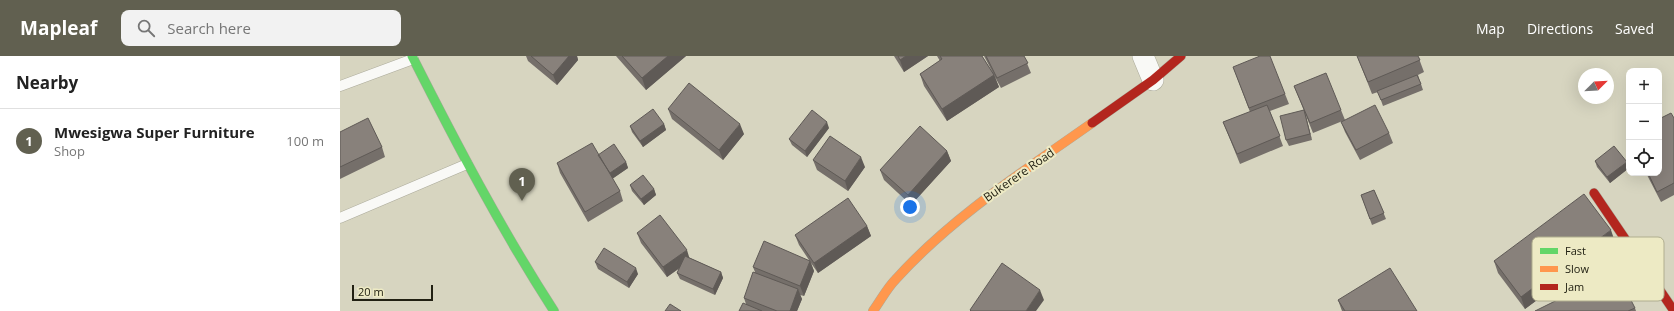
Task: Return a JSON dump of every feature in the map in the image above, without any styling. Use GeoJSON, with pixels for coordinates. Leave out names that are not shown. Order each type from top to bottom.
{"type":"FeatureCollection","features":[{"type":"Feature","properties":{"kind":"street"},"geometry":{"type":"LineString","coordinates":[[1143,56],[1153,80]]}},
{"type":"Feature","properties":{"kind":"street","name":"Bukerere Road"},"geometry":{"type":"LineString","coordinates":[[873,311],[895,280],[926,248],[980,203],[1153,80],[1181,56]]}},
{"type":"Feature","properties":{"kind":"street"},"geometry":{"type":"LineString","coordinates":[[412,57],[467,164],[526,268],[554,311]]}},
{"type":"Feature","properties":{"kind":"street"},"geometry":{"type":"LineString","coordinates":[[1594,193],[1624,237]]}},
{"type":"Feature","properties":{"kind":"street"},"geometry":{"type":"LineString","coordinates":[[1664,296],[1674,311]]}},
{"type":"Feature","properties":{"kind":"lane"},"geometry":{"type":"LineString","coordinates":[[340,86],[412,57]]}},
{"type":"Feature","properties":{"kind":"lane"},"geometry":{"type":"LineString","coordinates":[[340,218],[467,164]]}},
{"type":"Feature","properties":{"kind":"building"},"geometry":{"type":"Polygon","coordinates":[[[531,56],[569,56],[553,75],[531,56]]]}},
{"type":"Feature","properties":{"kind":"building"},"geometry":{"type":"Polygon","coordinates":[[[622,56],[668,56],[642,78],[622,56]]]}},
{"type":"Feature","properties":{"kind":"building"},"geometry":{"type":"Polygon","coordinates":[[[898,56],[906,56],[900,60],[898,56]]]}},
{"type":"Feature","properties":{"kind":"building"},"geometry":{"type":"Polygon","coordinates":[[[940,56],[982,56],[994,75],[942,109],[920,74],[942,59],[940,56]]]}},
{"type":"Feature","properties":{"kind":"building"},"geometry":{"type":"Polygon","coordinates":[[[986,56],[1024,56],[1028,63],[997,78],[986,56]]]}},
{"type":"Feature","properties":{"kind":"building"},"geometry":{"type":"Polygon","coordinates":[[[1260,56],[1270,56],[1285,94],[1249,108],[1233,67],[1260,56]]]}},
{"type":"Feature","properties":{"kind":"building"},"geometry":{"type":"Polygon","coordinates":[[[1357,56],[1418,56],[1420,60],[1368,82],[1357,56]]]}},
{"type":"Feature","properties":{"kind":"building"},"geometry":{"type":"Polygon","coordinates":[[[1326,73],[1341,110],[1310,123],[1294,86],[1326,73]]]}},
{"type":"Feature","properties":{"kind":"building"},"geometry":{"type":"Polygon","coordinates":[[[1417,75],[1421,84],[1381,100],[1377,91],[1417,75]]]}},
{"type":"Feature","properties":{"kind":"building"},"geometry":{"type":"Polygon","coordinates":[[[689,83],[740,124],[719,150],[668,109],[689,83]]]}},
{"type":"Feature","properties":{"kind":"building"},"geometry":{"type":"Polygon","coordinates":[[[1267,105],[1280,136],[1237,154],[1223,122],[1267,105]]]}},
{"type":"Feature","properties":{"kind":"building"},"geometry":{"type":"Polygon","coordinates":[[[1375,105],[1389,133],[1356,150],[1341,122],[1375,105]]]}},
{"type":"Feature","properties":{"kind":"building"},"geometry":{"type":"Polygon","coordinates":[[[653,109],[664,124],[640,141],[630,126],[653,109]]]}},
{"type":"Feature","properties":{"kind":"building"},"geometry":{"type":"Polygon","coordinates":[[[812,110],[827,122],[805,151],[789,139],[812,110]]]}},
{"type":"Feature","properties":{"kind":"building"},"geometry":{"type":"Polygon","coordinates":[[[1304,110],[1310,134],[1286,140],[1280,116],[1304,110]]]}},
{"type":"Feature","properties":{"kind":"building"},"geometry":{"type":"Polygon","coordinates":[[[1671,113],[1674,118],[1674,183],[1657,192],[1649,176],[1662,176],[1662,118],[1671,113]]]}},
{"type":"Feature","properties":{"kind":"building"},"geometry":{"type":"Polygon","coordinates":[[[368,118],[382,147],[340,167],[340,132],[368,118]]]}},
{"type":"Feature","properties":{"kind":"building"},"geometry":{"type":"Polygon","coordinates":[[[920,126],[947,151],[908,195],[880,170],[920,126]]]}},
{"type":"Feature","properties":{"kind":"building"},"geometry":{"type":"Polygon","coordinates":[[[830,136],[861,157],[845,181],[813,160],[830,136]]]}},
{"type":"Feature","properties":{"kind":"building"},"geometry":{"type":"Polygon","coordinates":[[[592,143],[620,191],[585,212],[557,163],[592,143]]]}},
{"type":"Feature","properties":{"kind":"building"},"geometry":{"type":"Polygon","coordinates":[[[614,144],[626,162],[610,173],[598,155],[614,144]]]}},
{"type":"Feature","properties":{"kind":"building"},"geometry":{"type":"Polygon","coordinates":[[[1614,146],[1626,163],[1607,177],[1595,161],[1614,146]]]}},
{"type":"Feature","properties":{"kind":"building"},"geometry":{"type":"Polygon","coordinates":[[[643,175],[654,189],[641,199],[630,185],[643,175]]]}},
{"type":"Feature","properties":{"kind":"building"},"geometry":{"type":"Polygon","coordinates":[[[1374,190],[1384,213],[1370,219],[1361,195],[1374,190]]]}},
{"type":"Feature","properties":{"kind":"building"},"geometry":{"type":"Polygon","coordinates":[[[1584,194],[1611,230],[1602,237],[1532,237],[1532,289],[1521,297],[1494,261],[1584,194]]]}},
{"type":"Feature","properties":{"kind":"building"},"geometry":{"type":"Polygon","coordinates":[[[848,198],[867,226],[814,263],[795,235],[848,198]]]}},
{"type":"Feature","properties":{"kind":"building"},"geometry":{"type":"Polygon","coordinates":[[[660,215],[687,250],[663,267],[637,233],[660,215]]]}},
{"type":"Feature","properties":{"kind":"building"},"geometry":{"type":"Polygon","coordinates":[[[764,241],[810,261],[800,286],[753,267],[764,241]]]}},
{"type":"Feature","properties":{"kind":"building"},"geometry":{"type":"Polygon","coordinates":[[[604,248],[636,268],[627,282],[595,262],[604,248]]]}},
{"type":"Feature","properties":{"kind":"building"},"geometry":{"type":"Polygon","coordinates":[[[685,256],[721,272],[713,289],[677,273],[685,256]]]}},
{"type":"Feature","properties":{"kind":"building"},"geometry":{"type":"Polygon","coordinates":[[[1002,263],[1040,290],[1026,311],[971,311],[970,310],[1002,263]]]}},
{"type":"Feature","properties":{"kind":"building"},"geometry":{"type":"Polygon","coordinates":[[[1390,268],[1417,311],[1345,311],[1338,300],[1390,268]]]}},
{"type":"Feature","properties":{"kind":"building"},"geometry":{"type":"Polygon","coordinates":[[[753,272],[798,289],[790,311],[777,311],[744,298],[753,272]]]}},
{"type":"Feature","properties":{"kind":"building"},"geometry":{"type":"Polygon","coordinates":[[[1555,301],[1631,301],[1635,308],[1628,311],[1535,311],[1555,301]]]}},
{"type":"Feature","properties":{"kind":"building"},"geometry":{"type":"Polygon","coordinates":[[[743,303],[762,311],[739,311],[743,303]]]}},
{"type":"Feature","properties":{"kind":"building"},"geometry":{"type":"Polygon","coordinates":[[[670,304],[681,311],[665,311],[670,304]]]}},
{"type":"Feature","properties":{"kind":"traffic: fast"},"geometry":{"type":"LineString","coordinates":[[412,56],[480,185],[534,280],[554,311]]}},
{"type":"Feature","properties":{"kind":"traffic: slow"},"geometry":{"type":"LineString","coordinates":[[873,311],[893,283],[918,256],[941,235],[1015,177],[1092,123]]}},
{"type":"Feature","properties":{"kind":"traffic: jam"},"geometry":{"type":"LineString","coordinates":[[1092,123],[1153,80],[1181,56]]}},
{"type":"Feature","properties":{"kind":"traffic: jam"},"geometry":{"type":"LineString","coordinates":[[1594,193],[1624,237]]}},
{"type":"Feature","properties":{"kind":"traffic: jam"},"geometry":{"type":"LineString","coordinates":[[1664,296],[1674,311]]}},
{"type":"Feature","properties":{"kind":"place","name":"Mwesigwa Super Furniture"},"geometry":{"type":"Point","coordinates":[522,201]}}]}
